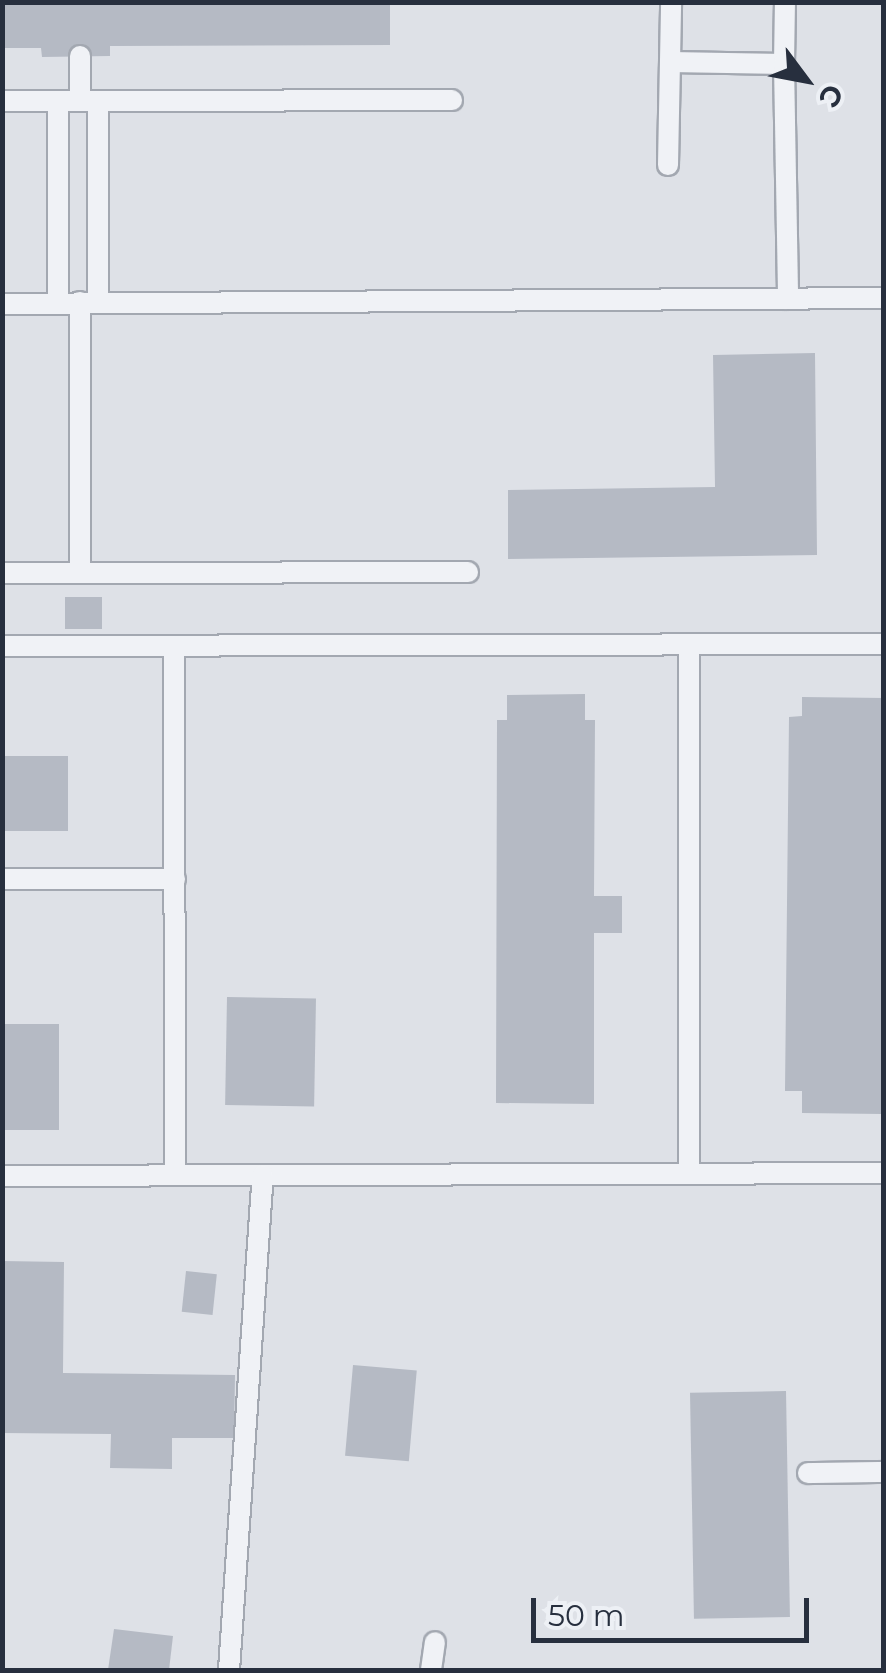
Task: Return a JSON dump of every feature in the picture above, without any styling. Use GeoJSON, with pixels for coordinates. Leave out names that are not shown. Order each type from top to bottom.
{"type":"FeatureCollection","features":[{"type":"Feature","properties":{"kind":"lane"},"geometry":{"type":"LineString","coordinates":[[668,165],[670,2]]}},
{"type":"Feature","properties":{"kind":"lane"},"geometry":{"type":"LineString","coordinates":[[785,2],[788,299]]}},
{"type":"Feature","properties":{"kind":"lane"},"geometry":{"type":"LineString","coordinates":[[80,56],[89,101],[89,302],[80,572]]}},
{"type":"Feature","properties":{"kind":"lane"},"geometry":{"type":"LineString","coordinates":[[670,62],[784,64]]}},
{"type":"Feature","properties":{"kind":"lane"},"geometry":{"type":"LineString","coordinates":[[2,101],[452,100]]}},
{"type":"Feature","properties":{"kind":"lane"},"geometry":{"type":"LineString","coordinates":[[58,101],[58,302]]}},
{"type":"Feature","properties":{"kind":"lane"},"geometry":{"type":"LineString","coordinates":[[2,304],[884,298]]}},
{"type":"Feature","properties":{"kind":"lane"},"geometry":{"type":"LineString","coordinates":[[2,573],[468,572]]}},
{"type":"Feature","properties":{"kind":"lane"},"geometry":{"type":"LineString","coordinates":[[689,644],[690,1174]]}},
{"type":"Feature","properties":{"kind":"lane"},"geometry":{"type":"LineString","coordinates":[[2,646],[884,644]]}},
{"type":"Feature","properties":{"kind":"lane"},"geometry":{"type":"LineString","coordinates":[[174,646],[175,1175]]}},
{"type":"Feature","properties":{"kind":"lane"},"geometry":{"type":"LineString","coordinates":[[2,880],[174,879]]}},
{"type":"Feature","properties":{"kind":"lane"},"geometry":{"type":"LineString","coordinates":[[2,1176],[884,1173]]}},
{"type":"Feature","properties":{"kind":"lane"},"geometry":{"type":"LineString","coordinates":[[229,1670],[263,1175]]}},
{"type":"Feature","properties":{"kind":"lane"},"geometry":{"type":"LineString","coordinates":[[808,1473],[884,1472]]}},
{"type":"Feature","properties":{"kind":"lane"},"geometry":{"type":"LineString","coordinates":[[431,1670],[435,1642]]}},
{"type":"Feature","properties":{"kind":"building"},"geometry":{"type":"Polygon","coordinates":[[[2,2],[390,2],[390,45],[110,46],[110,56],[42,57],[41,48],[2,48],[2,2]]]}},
{"type":"Feature","properties":{"kind":"building"},"geometry":{"type":"Polygon","coordinates":[[[815,353],[817,555],[508,559],[508,490],[715,487],[713,355],[815,353]]]}},
{"type":"Feature","properties":{"kind":"building"},"geometry":{"type":"Polygon","coordinates":[[[65,597],[102,597],[102,629],[65,629],[65,597]]]}},
{"type":"Feature","properties":{"kind":"building"},"geometry":{"type":"Polygon","coordinates":[[[585,694],[585,720],[595,720],[594,896],[622,896],[622,933],[594,933],[594,1104],[496,1103],[497,720],[507,720],[507,695],[585,694]]]}},
{"type":"Feature","properties":{"kind":"building"},"geometry":{"type":"Polygon","coordinates":[[[802,697],[884,698],[882,1114],[802,1113],[802,1091],[785,1091],[789,717],[802,716],[802,697]]]}},
{"type":"Feature","properties":{"kind":"building"},"geometry":{"type":"Polygon","coordinates":[[[2,756],[68,756],[68,831],[2,831],[2,756]]]}},
{"type":"Feature","properties":{"kind":"building"},"geometry":{"type":"Polygon","coordinates":[[[227,997],[316,999],[314,1107],[225,1105],[227,997]]]}},
{"type":"Feature","properties":{"kind":"building"},"geometry":{"type":"Polygon","coordinates":[[[2,1024],[59,1024],[59,1130],[2,1130],[2,1024]]]}},
{"type":"Feature","properties":{"kind":"building"},"geometry":{"type":"Polygon","coordinates":[[[2,1261],[64,1262],[63,1373],[235,1375],[234,1438],[172,1438],[172,1469],[110,1468],[111,1434],[2,1433],[2,1261]]]}},
{"type":"Feature","properties":{"kind":"building"},"geometry":{"type":"Polygon","coordinates":[[[186,1271],[217,1274],[213,1315],[182,1312],[186,1271]]]}},
{"type":"Feature","properties":{"kind":"building"},"geometry":{"type":"Polygon","coordinates":[[[353,1365],[417,1371],[409,1461],[345,1456],[353,1365]]]}},
{"type":"Feature","properties":{"kind":"building"},"geometry":{"type":"Polygon","coordinates":[[[786,1391],[790,1617],[694,1619],[690,1393],[786,1391]]]}},
{"type":"Feature","properties":{"kind":"building"},"geometry":{"type":"Polygon","coordinates":[[[114,1629],[173,1636],[169,1670],[108,1670],[114,1629]]]}}]}
